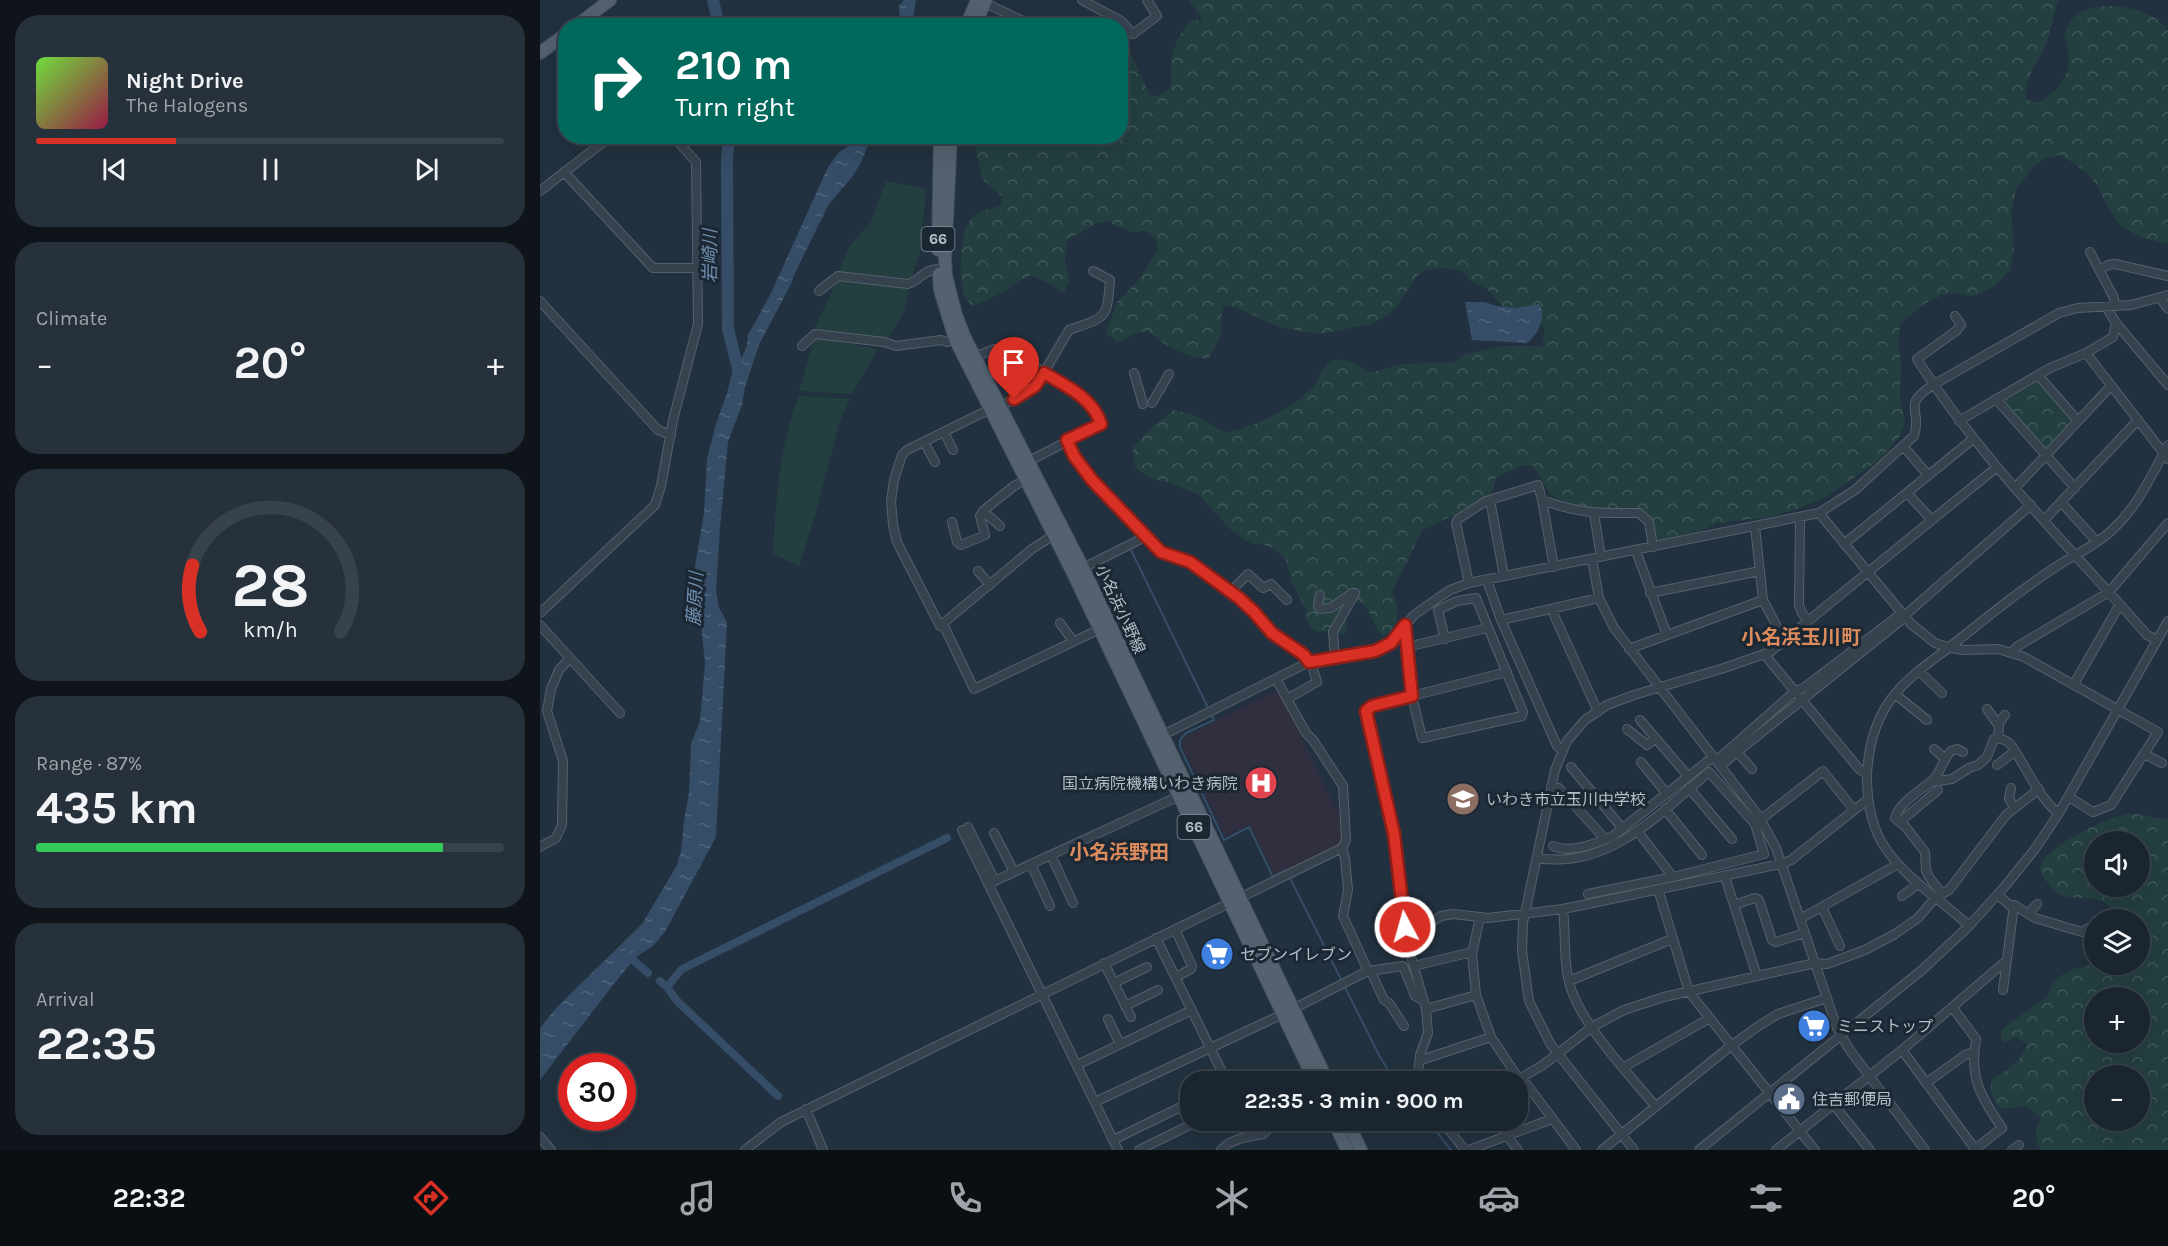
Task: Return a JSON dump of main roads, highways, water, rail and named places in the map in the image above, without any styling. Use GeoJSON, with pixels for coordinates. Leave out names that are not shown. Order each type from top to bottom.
{"type":"FeatureCollection","features":[{"type":"Feature","properties":{"kind":"main road"},"geometry":{"type":"LineString","coordinates":[[586,18],[610,0]]}},
{"type":"Feature","properties":{"kind":"main road"},"geometry":{"type":"LineString","coordinates":[[971,18],[983,1]]}},
{"type":"Feature","properties":{"kind":"main road"},"geometry":{"type":"LineString","coordinates":[[978,18],[983,1]]}},
{"type":"Feature","properties":{"kind":"main road"},"geometry":{"type":"LineString","coordinates":[[540,53],[558,40]]}},
{"type":"Feature","properties":{"kind":"main road","name":"小名浜小野線"},"geometry":{"type":"LineString","coordinates":[[940,144],[938,269],[940,290],[955,339],[995,409],[1029,461],[1100,629],[1158,738],[1179,796],[1234,900]]}},
{"type":"Feature","properties":{"kind":"main road","name":"小名浜小野線"},"geometry":{"type":"LineString","coordinates":[[951,144],[945,260],[946,276],[956,315],[1026,480],[1083,568],[1158,738],[1234,900],[1288,1012],[1322,1071]]}},
{"type":"Feature","properties":{"kind":"main road","name":"小名浜小野線"},"geometry":{"type":"LineString","coordinates":[[1288,1012],[1311,1071]]}},
{"type":"Feature","properties":{"kind":"main road"},"geometry":{"type":"LineString","coordinates":[[1346,1131],[1347,1150]]}},
{"type":"Feature","properties":{"kind":"main road"},"geometry":{"type":"LineString","coordinates":[[1349,1131],[1361,1150]]}},
{"type":"Feature","properties":{"kind":"water"},"geometry":{"type":"Polygon","coordinates":[[[904,0],[916,0],[913,18],[900,18],[899,6],[904,0]]]}},
{"type":"Feature","properties":{"kind":"water"},"geometry":{"type":"Polygon","coordinates":[[[852,144],[868,144],[861,163],[852,177],[829,204],[759,345],[745,387],[742,405],[728,442],[716,591],[719,608],[727,622],[716,837],[666,930],[654,945],[636,957],[561,1053],[558,1053],[558,1057],[540,1080],[540,1028],[556,1008],[642,924],[677,865],[689,793],[691,744],[700,721],[705,663],[695,566],[704,513],[707,459],[733,369],[740,361],[747,346],[748,335],[772,291],[828,167],[839,152],[852,144]]]}},
{"type":"Feature","properties":{"kind":"water"},"geometry":{"type":"Polygon","coordinates":[[[1465,302],[1484,302],[1517,308],[1539,304],[1542,320],[1538,330],[1527,343],[1472,340],[1465,302]]]}},
{"type":"Feature","properties":{"kind":"waterway","name":"岩崎川"},"geometry":{"type":"LineString","coordinates":[[713,0],[717,18]]}},
{"type":"Feature","properties":{"kind":"waterway","name":"岩崎川"},"geometry":{"type":"LineString","coordinates":[[728,144],[728,329],[739,373]]}},
{"type":"Feature","properties":{"kind":"waterway"},"geometry":{"type":"LineString","coordinates":[[1128,549],[1130,548],[1214,720],[1186,733],[1180,740],[1180,747],[1224,840],[1249,827],[1273,877],[1286,870],[1389,1071]]}},
{"type":"Feature","properties":{"kind":"waterway"},"geometry":{"type":"LineString","coordinates":[[667,987],[682,969],[947,838]]}},
{"type":"Feature","properties":{"kind":"waterway"},"geometry":{"type":"LineString","coordinates":[[626,954],[648,973]]}},
{"type":"Feature","properties":{"kind":"waterway"},"geometry":{"type":"LineString","coordinates":[[660,981],[677,1001],[778,1096]]}},
{"type":"Feature","properties":{"kind":"waterway"},"geometry":{"type":"LineString","coordinates":[[1436,1131],[1451,1150]]}},
{"type":"Feature","properties":{"kind":"place","name":"国立病院機構いわき病院"},"geometry":{"type":"Point","coordinates":[1261,783]}},
{"type":"Feature","properties":{"kind":"place","name":"いわき市立玉川中学校"},"geometry":{"type":"Point","coordinates":[1463,799]}},
{"type":"Feature","properties":{"kind":"place","name":"セブンイレブン"},"geometry":{"type":"Point","coordinates":[1217,954]}},
{"type":"Feature","properties":{"kind":"place","name":"ミニストップ"},"geometry":{"type":"Point","coordinates":[1814,1026]}},
{"type":"Feature","properties":{"kind":"place","name":"住吉郵便局"},"geometry":{"type":"Point","coordinates":[1789,1099]}},
{"type":"Feature","properties":{"kind":"district","name":"小名浜玉川町"},"geometry":{"type":"Point","coordinates":[1801,637]}},
{"type":"Feature","properties":{"kind":"district","name":"小名浜野田"},"geometry":{"type":"Point","coordinates":[1119,852]}},
{"type":"Feature","properties":{"kind":"water label","name":"藤原川"},"geometry":{"type":"Point","coordinates":[695,599]}}]}
